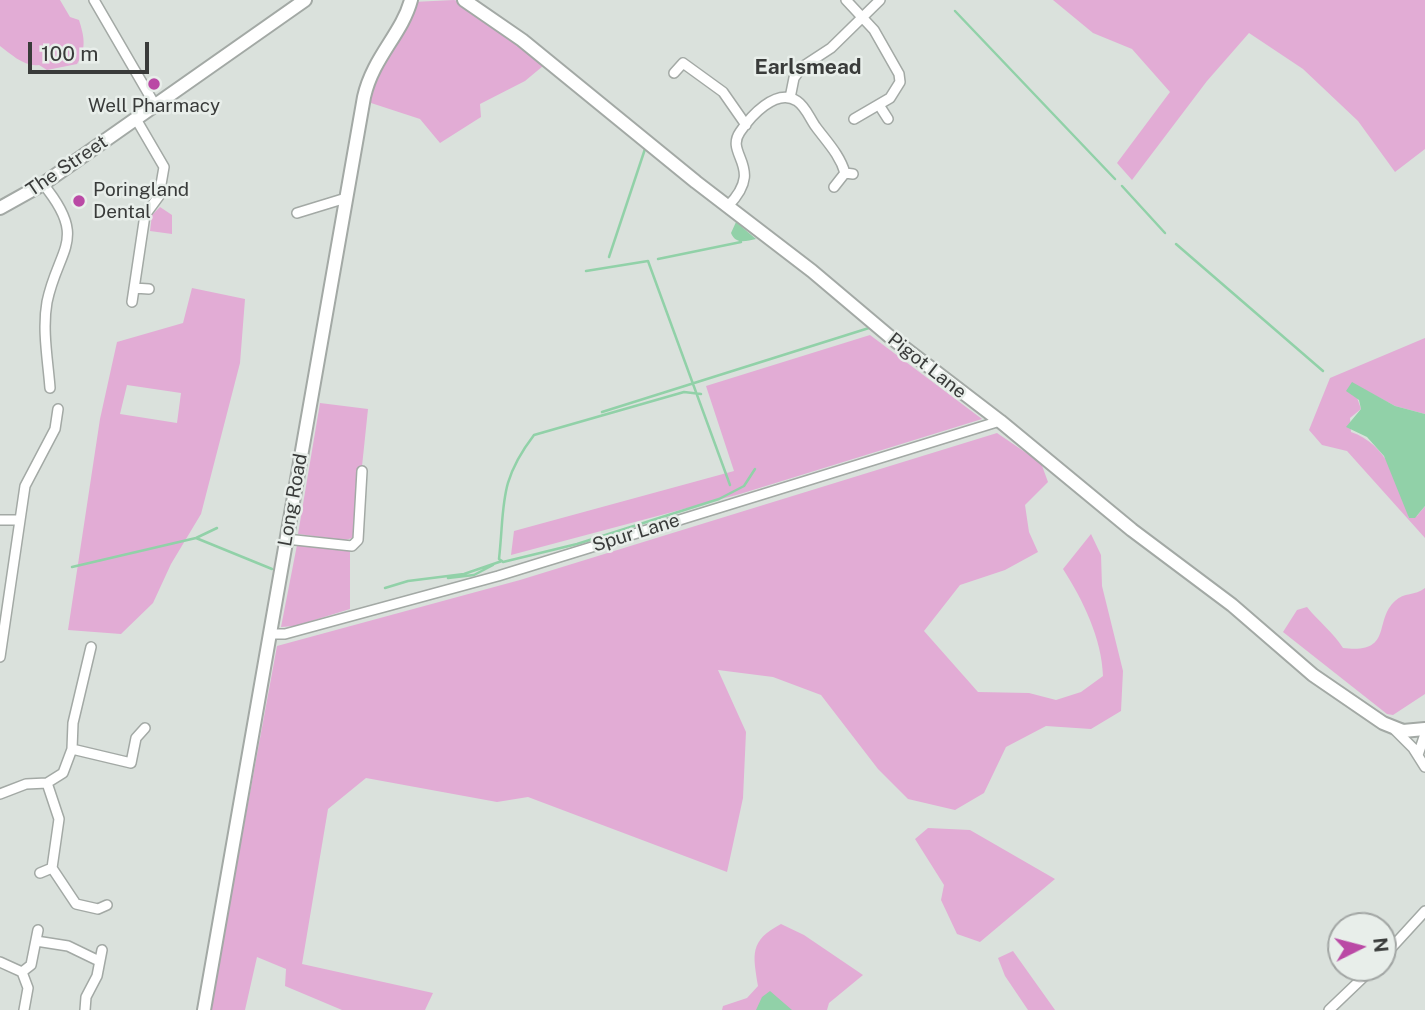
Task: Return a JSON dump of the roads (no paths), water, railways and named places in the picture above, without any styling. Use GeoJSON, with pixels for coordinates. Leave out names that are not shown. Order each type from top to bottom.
{"type":"FeatureCollection","features":[{"type":"Feature","properties":{"kind":"street"},"geometry":{"type":"LineString","coordinates":[[95,0],[155,105]]}},
{"type":"Feature","properties":{"kind":"street","name":"The Street"},"geometry":{"type":"LineString","coordinates":[[0,208],[43,184],[304,0]]}},
{"type":"Feature","properties":{"kind":"street","name":"Long Road"},"geometry":{"type":"LineString","coordinates":[[204,1010],[368,81],[411,0]]}},
{"type":"Feature","properties":{"kind":"street","name":"Pigot Lane"},"geometry":{"type":"LineString","coordinates":[[464,0],[522,40],[937,374],[1000,421],[1123,523],[1232,605],[1313,674],[1371,716],[1393,728]]}},
{"type":"Feature","properties":{"kind":"street"},"geometry":{"type":"LineString","coordinates":[[846,0],[874,30],[899,74],[897,90],[879,105],[854,119]]}},
{"type":"Feature","properties":{"kind":"street"},"geometry":{"type":"LineString","coordinates":[[790,98],[794,78],[802,67],[831,48],[880,0]]}},
{"type":"Feature","properties":{"kind":"street"},"geometry":{"type":"LineString","coordinates":[[674,73],[685,59],[723,92],[746,125]]}},
{"type":"Feature","properties":{"kind":"street"},"geometry":{"type":"LineString","coordinates":[[728,206],[743,190],[746,181],[736,140],[746,125],[773,100],[790,98],[807,112],[833,148],[849,174],[834,187]]}},
{"type":"Feature","properties":{"kind":"street"},"geometry":{"type":"LineString","coordinates":[[879,105],[888,119]]}},
{"type":"Feature","properties":{"kind":"street"},"geometry":{"type":"LineString","coordinates":[[132,302],[146,210],[159,196],[164,167],[136,119]]}},
{"type":"Feature","properties":{"kind":"street"},"geometry":{"type":"LineString","coordinates":[[43,184],[54,197],[68,233],[68,246],[53,282],[46,315],[50,388]]}},
{"type":"Feature","properties":{"kind":"street"},"geometry":{"type":"LineString","coordinates":[[296,213],[346,198]]}},
{"type":"Feature","properties":{"kind":"street"},"geometry":{"type":"LineString","coordinates":[[134,288],[149,289]]}},
{"type":"Feature","properties":{"kind":"street"},"geometry":{"type":"LineString","coordinates":[[0,657],[3,609],[25,486],[55,429],[58,409]]}},
{"type":"Feature","properties":{"kind":"street","name":"Spur Lane"},"geometry":{"type":"LineString","coordinates":[[270,634],[285,634],[498,576],[1000,421]]}},
{"type":"Feature","properties":{"kind":"street"},"geometry":{"type":"LineString","coordinates":[[286,539],[352,546],[358,540],[362,471]]}},
{"type":"Feature","properties":{"kind":"street"},"geometry":{"type":"LineString","coordinates":[[0,520],[19,520]]}},
{"type":"Feature","properties":{"kind":"street"},"geometry":{"type":"LineString","coordinates":[[0,794],[26,784],[47,783],[63,773],[72,749],[73,723],[91,647]]}},
{"type":"Feature","properties":{"kind":"street"},"geometry":{"type":"LineString","coordinates":[[72,749],[131,768],[136,737],[145,728]]}},
{"type":"Feature","properties":{"kind":"street"},"geometry":{"type":"LineString","coordinates":[[1393,728],[1425,731],[1418,755]]}},
{"type":"Feature","properties":{"kind":"street"},"geometry":{"type":"LineString","coordinates":[[1393,728],[1418,755],[1425,767]]}},
{"type":"Feature","properties":{"kind":"street"},"geometry":{"type":"LineString","coordinates":[[47,783],[59,819],[52,868],[76,904],[97,909],[107,905]]}},
{"type":"Feature","properties":{"kind":"street"},"geometry":{"type":"LineString","coordinates":[[40,873],[52,868]]}},
{"type":"Feature","properties":{"kind":"street"},"geometry":{"type":"LineString","coordinates":[[1397,942],[1425,911]]}},
{"type":"Feature","properties":{"kind":"street"},"geometry":{"type":"LineString","coordinates":[[22,972],[31,965],[38,930]]}},
{"type":"Feature","properties":{"kind":"street"},"geometry":{"type":"LineString","coordinates":[[36,942],[68,946],[90,959],[99,961]]}},
{"type":"Feature","properties":{"kind":"street"},"geometry":{"type":"LineString","coordinates":[[85,1010],[86,997],[97,976],[102,950]]}},
{"type":"Feature","properties":{"kind":"street"},"geometry":{"type":"LineString","coordinates":[[0,962],[22,972],[28,988],[24,1010]]}},
{"type":"Feature","properties":{"kind":"street"},"geometry":{"type":"LineString","coordinates":[[1329,1010],[1358,982]]}},
{"type":"Feature","properties":{"kind":"waterway"},"geometry":{"type":"LineString","coordinates":[[955,11],[1115,179]]}},
{"type":"Feature","properties":{"kind":"waterway"},"geometry":{"type":"LineString","coordinates":[[609,257],[645,149]]}},
{"type":"Feature","properties":{"kind":"waterway"},"geometry":{"type":"LineString","coordinates":[[1122,186],[1165,233]]}},
{"type":"Feature","properties":{"kind":"waterway"},"geometry":{"type":"LineString","coordinates":[[658,259],[741,242]]}},
{"type":"Feature","properties":{"kind":"waterway"},"geometry":{"type":"LineString","coordinates":[[1176,244],[1323,371]]}},
{"type":"Feature","properties":{"kind":"waterway"},"geometry":{"type":"LineString","coordinates":[[586,271],[648,261],[730,485]]}},
{"type":"Feature","properties":{"kind":"waterway"},"geometry":{"type":"LineString","coordinates":[[602,412],[869,328]]}},
{"type":"Feature","properties":{"kind":"waterway"},"geometry":{"type":"LineString","coordinates":[[385,588],[408,581],[464,574],[502,561],[499,559],[505,494],[514,467],[534,435],[684,392],[701,394]]}},
{"type":"Feature","properties":{"kind":"waterway"},"geometry":{"type":"LineString","coordinates":[[503,562],[577,544],[719,499],[744,486],[755,469]]}},
{"type":"Feature","properties":{"kind":"waterway"},"geometry":{"type":"LineString","coordinates":[[72,567],[196,538],[217,528]]}},
{"type":"Feature","properties":{"kind":"waterway"},"geometry":{"type":"LineString","coordinates":[[196,538],[272,569]]}},
{"type":"Feature","properties":{"kind":"waterway"},"geometry":{"type":"LineString","coordinates":[[448,578],[474,575],[493,565]]}},
{"type":"Feature","properties":{"kind":"place","name":"Well Pharmacy"},"geometry":{"type":"Point","coordinates":[154,84]}},
{"type":"Feature","properties":{"kind":"place","name":"Poringland Dental"},"geometry":{"type":"Point","coordinates":[79,201]}},
{"type":"Feature","properties":{"kind":"district","name":"Earlsmead"},"geometry":{"type":"Point","coordinates":[808,68]}}]}
